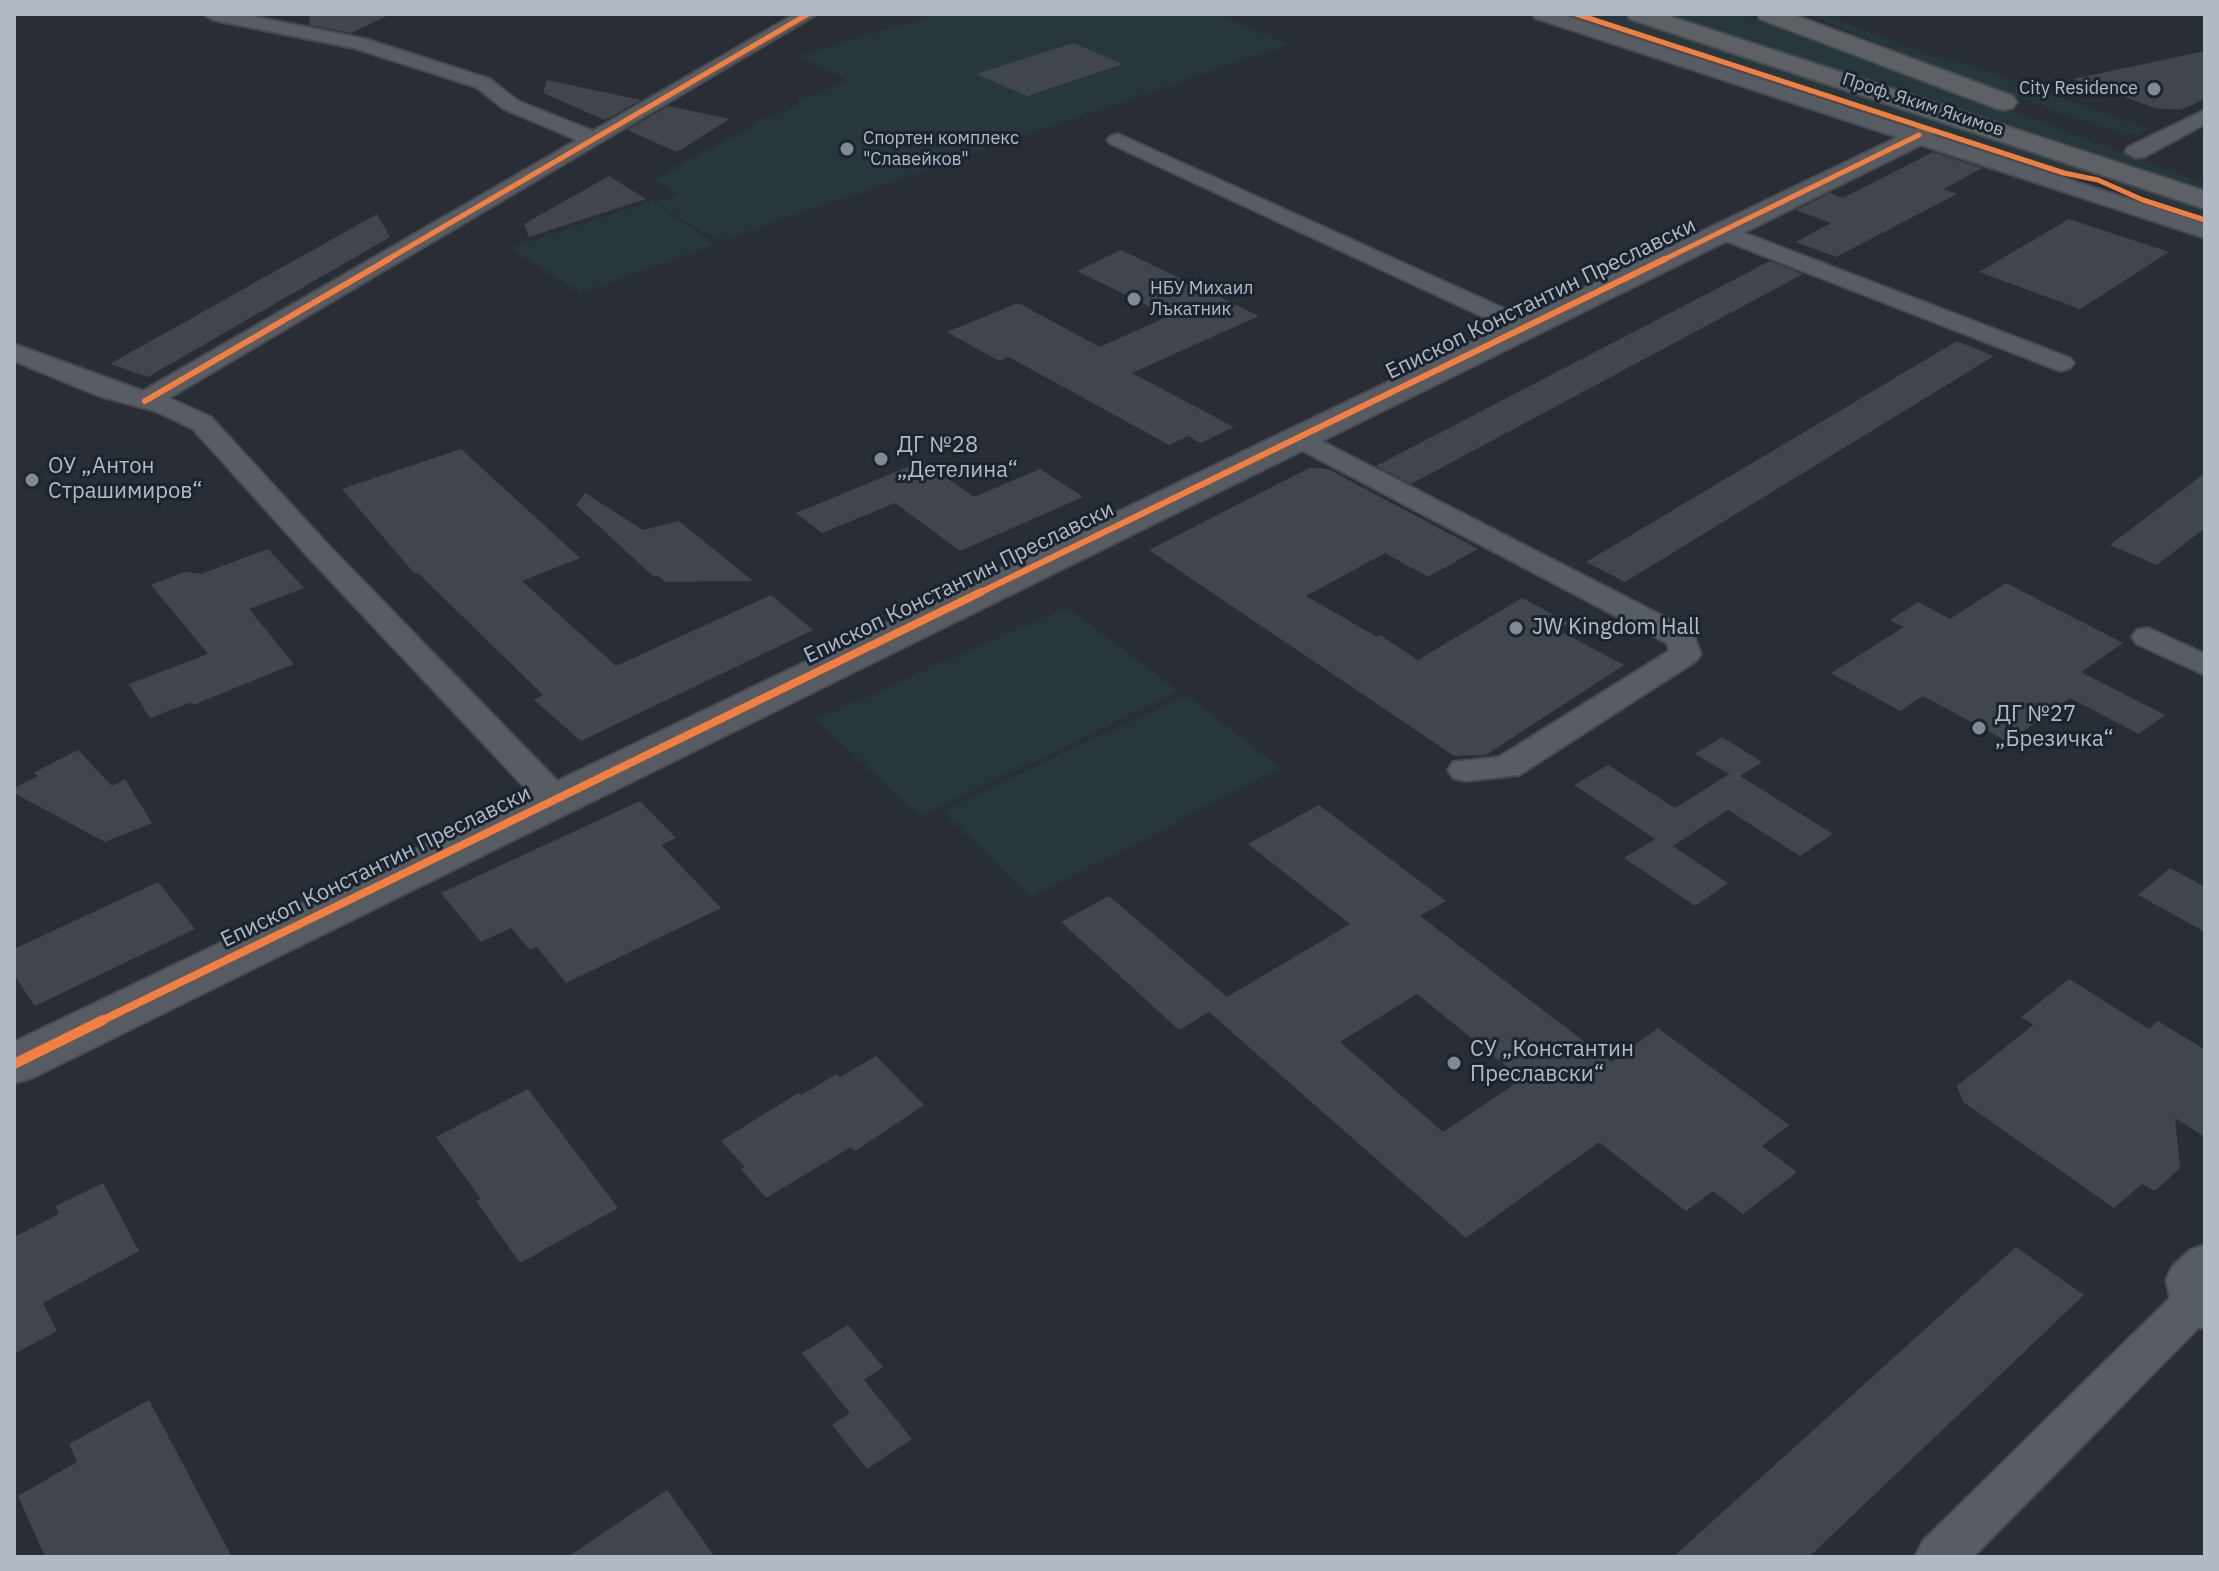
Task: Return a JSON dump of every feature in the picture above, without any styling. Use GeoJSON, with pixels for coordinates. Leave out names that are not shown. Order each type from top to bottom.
{"type":"FeatureCollection","features":[{"type":"Feature","properties":{"kind":"highway","name":"Проф. Яким Якимов"},"geometry":{"type":"LineString","coordinates":[[1639,14],[2100,151],[2205,200]]}},
{"type":"Feature","properties":{"kind":"highway","name":"Проф. Яким Якимов"},"geometry":{"type":"LineString","coordinates":[[1769,14],[2032,112]]}},
{"type":"Feature","properties":{"kind":"highway","name":"Проф. Яким Якимов"},"geometry":{"type":"LineString","coordinates":[[2100,151],[2136,152],[2205,177]]}},
{"type":"Feature","properties":{"kind":"street"},"geometry":{"type":"LineString","coordinates":[[213,14],[358,43],[483,83],[511,105],[594,139]]}},
{"type":"Feature","properties":{"kind":"street"},"geometry":{"type":"LineString","coordinates":[[145,401],[808,14]]}},
{"type":"Feature","properties":{"kind":"street"},"geometry":{"type":"LineString","coordinates":[[1542,14],[2205,231]]}},
{"type":"Feature","properties":{"kind":"street"},"geometry":{"type":"LineString","coordinates":[[2136,152],[2205,116]]}},
{"type":"Feature","properties":{"kind":"street","name":"Епископ Константин Преславски"},"geometry":{"type":"LineString","coordinates":[[14,1064],[1919,135]]}},
{"type":"Feature","properties":{"kind":"street"},"geometry":{"type":"LineString","coordinates":[[1118,140],[1527,328]]}},
{"type":"Feature","properties":{"kind":"street"},"geometry":{"type":"LineString","coordinates":[[2098,194],[2100,151]]}},
{"type":"Feature","properties":{"kind":"street"},"geometry":{"type":"LineString","coordinates":[[1721,231],[2061,363]]}},
{"type":"Feature","properties":{"kind":"street"},"geometry":{"type":"LineString","coordinates":[[14,352],[202,423],[321,554],[556,800]]}},
{"type":"Feature","properties":{"kind":"street"},"geometry":{"type":"LineString","coordinates":[[1298,437],[1681,638],[1685,654],[1507,767],[1465,770]]}},
{"type":"Feature","properties":{"kind":"street"},"geometry":{"type":"LineString","coordinates":[[2148,637],[2205,666]]}},
{"type":"Feature","properties":{"kind":"street"},"geometry":{"type":"LineString","coordinates":[[1940,1557],[2201,1292]]}},
{"type":"Feature","properties":{"kind":"shaded area","name":"Спортен комплекс \"Славейков\""},"geometry":{"type":"Polygon","coordinates":[[[937,14],[1215,14],[1289,44],[719,241],[656,203],[679,195],[656,179],[763,120],[800,104],[798,101],[850,80],[799,56],[937,14]]]}},
{"type":"Feature","properties":{"kind":"shaded area"},"geometry":{"type":"Polygon","coordinates":[[[1568,14],[2061,174],[2083,178],[2066,177],[1568,14]]]}},
{"type":"Feature","properties":{"kind":"shaded area"},"geometry":{"type":"Polygon","coordinates":[[[1581,14],[1616,14],[2000,138],[2092,173],[2080,175],[2063,171],[1581,14]]]}},
{"type":"Feature","properties":{"kind":"shaded area"},"geometry":{"type":"Polygon","coordinates":[[[1664,14],[1739,14],[1838,45],[2205,184],[2205,188],[1664,14]]]}},
{"type":"Feature","properties":{"kind":"shaded area"},"geometry":{"type":"Polygon","coordinates":[[[1807,14],[1821,14],[1945,61],[1952,59],[2147,129],[2137,135],[2121,133],[2081,120],[1988,87],[1807,14]]]}},
{"type":"Feature","properties":{"kind":"shaded area"},"geometry":{"type":"Polygon","coordinates":[[[2115,177],[2205,204],[2205,218],[2113,184],[2115,177]]]}},
{"type":"Feature","properties":{"kind":"shaded area"},"geometry":{"type":"Polygon","coordinates":[[[651,201],[715,244],[580,293],[511,248],[651,201]]]}},
{"type":"Feature","properties":{"kind":"shaded area"},"geometry":{"type":"Polygon","coordinates":[[[1066,607],[1178,691],[921,816],[816,720],[1066,607]]]}},
{"type":"Feature","properties":{"kind":"shaded area"},"geometry":{"type":"Polygon","coordinates":[[[1186,695],[1281,768],[1032,896],[942,811],[1186,695]]]}},
{"type":"Feature","properties":{"kind":"building"},"geometry":{"type":"Polygon","coordinates":[[[310,14],[391,14],[351,33],[309,25],[310,14]]]}},
{"type":"Feature","properties":{"kind":"building"},"geometry":{"type":"Polygon","coordinates":[[[1073,43],[1123,64],[1027,96],[976,74],[1073,43]]]}},
{"type":"Feature","properties":{"kind":"building","name":"City Residence"},"geometry":{"type":"Polygon","coordinates":[[[2205,51],[2205,99],[2180,110],[2155,108],[2073,79],[2205,51]]]}},
{"type":"Feature","properties":{"kind":"building"},"geometry":{"type":"Polygon","coordinates":[[[547,80],[641,100],[605,120],[543,93],[547,80]]]}},
{"type":"Feature","properties":{"kind":"building"},"geometry":{"type":"Polygon","coordinates":[[[668,106],[730,119],[677,152],[627,130],[668,106]]]}},
{"type":"Feature","properties":{"kind":"building"},"geometry":{"type":"Polygon","coordinates":[[[1933,152],[1982,168],[1944,189],[1957,194],[1836,257],[1796,242],[1831,223],[1796,210],[1830,193],[1843,198],[1933,152]]]}},
{"type":"Feature","properties":{"kind":"building"},"geometry":{"type":"Polygon","coordinates":[[[609,176],[646,199],[529,237],[524,224],[609,176]]]}},
{"type":"Feature","properties":{"kind":"building"},"geometry":{"type":"Polygon","coordinates":[[[377,214],[390,237],[148,377],[110,364],[377,214]]]}},
{"type":"Feature","properties":{"kind":"building"},"geometry":{"type":"Polygon","coordinates":[[[2069,219],[2169,252],[2080,309],[1979,272],[2069,219]]]}},
{"type":"Feature","properties":{"kind":"building"},"geometry":{"type":"Polygon","coordinates":[[[1121,250],[1259,316],[1132,373],[1234,427],[1201,443],[1188,436],[1169,445],[1009,357],[999,361],[947,332],[1018,303],[1100,347],[1169,316],[1077,271],[1121,250]]]}},
{"type":"Feature","properties":{"kind":"building"},"geometry":{"type":"Polygon","coordinates":[[[1770,261],[1803,274],[1411,484],[1376,466],[1770,261]]]}},
{"type":"Feature","properties":{"kind":"building"},"geometry":{"type":"Polygon","coordinates":[[[1957,341],[1994,356],[1625,582],[1586,562],[1957,341]]]}},
{"type":"Feature","properties":{"kind":"building"},"geometry":{"type":"Polygon","coordinates":[[[461,449],[580,558],[522,581],[616,666],[771,595],[813,630],[581,741],[534,700],[543,695],[419,574],[414,573],[342,489],[461,449]]]}},
{"type":"Feature","properties":{"kind":"building"},"geometry":{"type":"Polygon","coordinates":[[[922,461],[974,497],[1040,469],[1083,497],[960,551],[895,503],[822,533],[796,513],[922,461]]]}},
{"type":"Feature","properties":{"kind":"building"},"geometry":{"type":"Polygon","coordinates":[[[1309,468],[1328,469],[1478,549],[1428,577],[1385,553],[1306,596],[1377,637],[1380,635],[1418,660],[1522,598],[1569,623],[1558,630],[1624,665],[1486,755],[1454,756],[1149,550],[1309,468]]]}},
{"type":"Feature","properties":{"kind":"building"},"geometry":{"type":"Polygon","coordinates":[[[2205,473],[2205,528],[2157,565],[2110,545],[2205,473]]]}},
{"type":"Feature","properties":{"kind":"building"},"geometry":{"type":"Polygon","coordinates":[[[585,493],[643,530],[679,521],[753,581],[665,582],[658,575],[654,577],[576,505],[585,493]]]}},
{"type":"Feature","properties":{"kind":"building"},"geometry":{"type":"Polygon","coordinates":[[[268,549],[304,588],[249,609],[294,664],[193,705],[192,702],[150,718],[129,684],[208,654],[151,585],[184,572],[201,574],[268,549]]]}},
{"type":"Feature","properties":{"kind":"building"},"geometry":{"type":"Polygon","coordinates":[[[2006,583],[2123,643],[2081,672],[2165,715],[2139,734],[2070,698],[2008,742],[1923,696],[1900,711],[1831,673],[1904,627],[1890,620],[1918,602],[1950,619],[2006,583]]]}},
{"type":"Feature","properties":{"kind":"building"},"geometry":{"type":"Polygon","coordinates":[[[1722,737],[1762,762],[1740,776],[1833,834],[1800,856],[1728,810],[1673,846],[1728,883],[1695,906],[1624,858],[1655,839],[1574,785],[1608,765],[1675,808],[1729,774],[1695,754],[1722,737]]]}},
{"type":"Feature","properties":{"kind":"building"},"geometry":{"type":"Polygon","coordinates":[[[78,750],[112,786],[125,779],[152,823],[105,842],[14,793],[14,788],[38,776],[33,773],[78,750]]]}},
{"type":"Feature","properties":{"kind":"building"},"geometry":{"type":"Polygon","coordinates":[[[640,801],[676,838],[661,845],[721,908],[566,983],[537,947],[530,950],[511,928],[481,942],[441,893],[640,801]]]}},
{"type":"Feature","properties":{"kind":"building"},"geometry":{"type":"Polygon","coordinates":[[[1319,805],[1446,901],[1420,916],[1611,1062],[1658,1028],[1789,1125],[1762,1146],[1797,1172],[1743,1214],[1713,1191],[1686,1211],[1599,1142],[1466,1238],[1209,1012],[1179,1030],[1061,922],[1109,896],[1227,997],[1350,924],[1248,844],[1319,805]],[[1417,994],[1340,1042],[1443,1132],[1522,1079],[1417,994]]]}},
{"type":"Feature","properties":{"kind":"building"},"geometry":{"type":"Polygon","coordinates":[[[2170,868],[2205,887],[2205,932],[2138,895],[2170,868]]]}},
{"type":"Feature","properties":{"kind":"building"},"geometry":{"type":"Polygon","coordinates":[[[158,882],[195,929],[35,1006],[14,975],[14,949],[158,882]]]}},
{"type":"Feature","properties":{"kind":"building"},"geometry":{"type":"Polygon","coordinates":[[[2069,979],[2149,1029],[2158,1021],[2205,1050],[2205,1137],[2175,1118],[2180,1168],[2155,1191],[2142,1184],[2114,1208],[1963,1102],[1957,1086],[2033,1025],[2021,1017],[2069,979]]]}},
{"type":"Feature","properties":{"kind":"building"},"geometry":{"type":"Polygon","coordinates":[[[876,1056],[924,1105],[855,1151],[851,1147],[766,1198],[741,1169],[745,1167],[721,1141],[798,1093],[801,1095],[837,1074],[840,1077],[876,1056]]]}},
{"type":"Feature","properties":{"kind":"building"},"geometry":{"type":"Polygon","coordinates":[[[528,1089],[618,1208],[520,1263],[476,1201],[481,1199],[436,1137],[528,1089]]]}},
{"type":"Feature","properties":{"kind":"building"},"geometry":{"type":"Polygon","coordinates":[[[103,1183],[139,1251],[43,1303],[57,1331],[14,1354],[14,1237],[59,1214],[56,1206],[103,1183]]]}},
{"type":"Feature","properties":{"kind":"building"},"geometry":{"type":"Polygon","coordinates":[[[2016,1247],[2084,1295],[1809,1557],[1673,1557],[2016,1247]]]}},
{"type":"Feature","properties":{"kind":"building"},"geometry":{"type":"Polygon","coordinates":[[[848,1325],[883,1367],[864,1380],[912,1439],[867,1469],[832,1425],[850,1413],[802,1353],[848,1325]]]}},
{"type":"Feature","properties":{"kind":"building"},"geometry":{"type":"Polygon","coordinates":[[[149,1400],[232,1557],[45,1557],[18,1496],[77,1462],[69,1444],[149,1400]]]}},
{"type":"Feature","properties":{"kind":"building"},"geometry":{"type":"Polygon","coordinates":[[[667,1490],[715,1557],[568,1557],[667,1490]]]}},
{"type":"Feature","properties":{"kind":"cycle path"},"geometry":{"type":"LineString","coordinates":[[145,401],[808,14]]}},
{"type":"Feature","properties":{"kind":"cycle path"},"geometry":{"type":"LineString","coordinates":[[1576,14],[2064,173],[2098,180],[2143,200],[2205,220]]}},
{"type":"Feature","properties":{"kind":"cycle path"},"geometry":{"type":"LineString","coordinates":[[14,1064],[1919,135]]}},
{"type":"Feature","properties":{"kind":"place","name":"City Residence"},"geometry":{"type":"Point","coordinates":[2154,89]}},
{"type":"Feature","properties":{"kind":"place","name":"Спортен комплекс \"Славейков\""},"geometry":{"type":"Point","coordinates":[847,149]}},
{"type":"Feature","properties":{"kind":"place","name":"НБУ Михаил Лъкатник"},"geometry":{"type":"Point","coordinates":[1134,299]}},
{"type":"Feature","properties":{"kind":"place","name":"ДГ №28 „Детелина“"},"geometry":{"type":"Point","coordinates":[881,459]}},
{"type":"Feature","properties":{"kind":"place","name":"ОУ „Антон Страшимиров“"},"geometry":{"type":"Point","coordinates":[32,480]}},
{"type":"Feature","properties":{"kind":"place","name":"JW Kingdom Hall"},"geometry":{"type":"Point","coordinates":[1516,628]}},
{"type":"Feature","properties":{"kind":"place","name":"ДГ №27 „Брезичка“"},"geometry":{"type":"Point","coordinates":[1979,728]}},
{"type":"Feature","properties":{"kind":"place","name":"СУ „Константин Преславски“"},"geometry":{"type":"Point","coordinates":[1454,1063]}}]}
